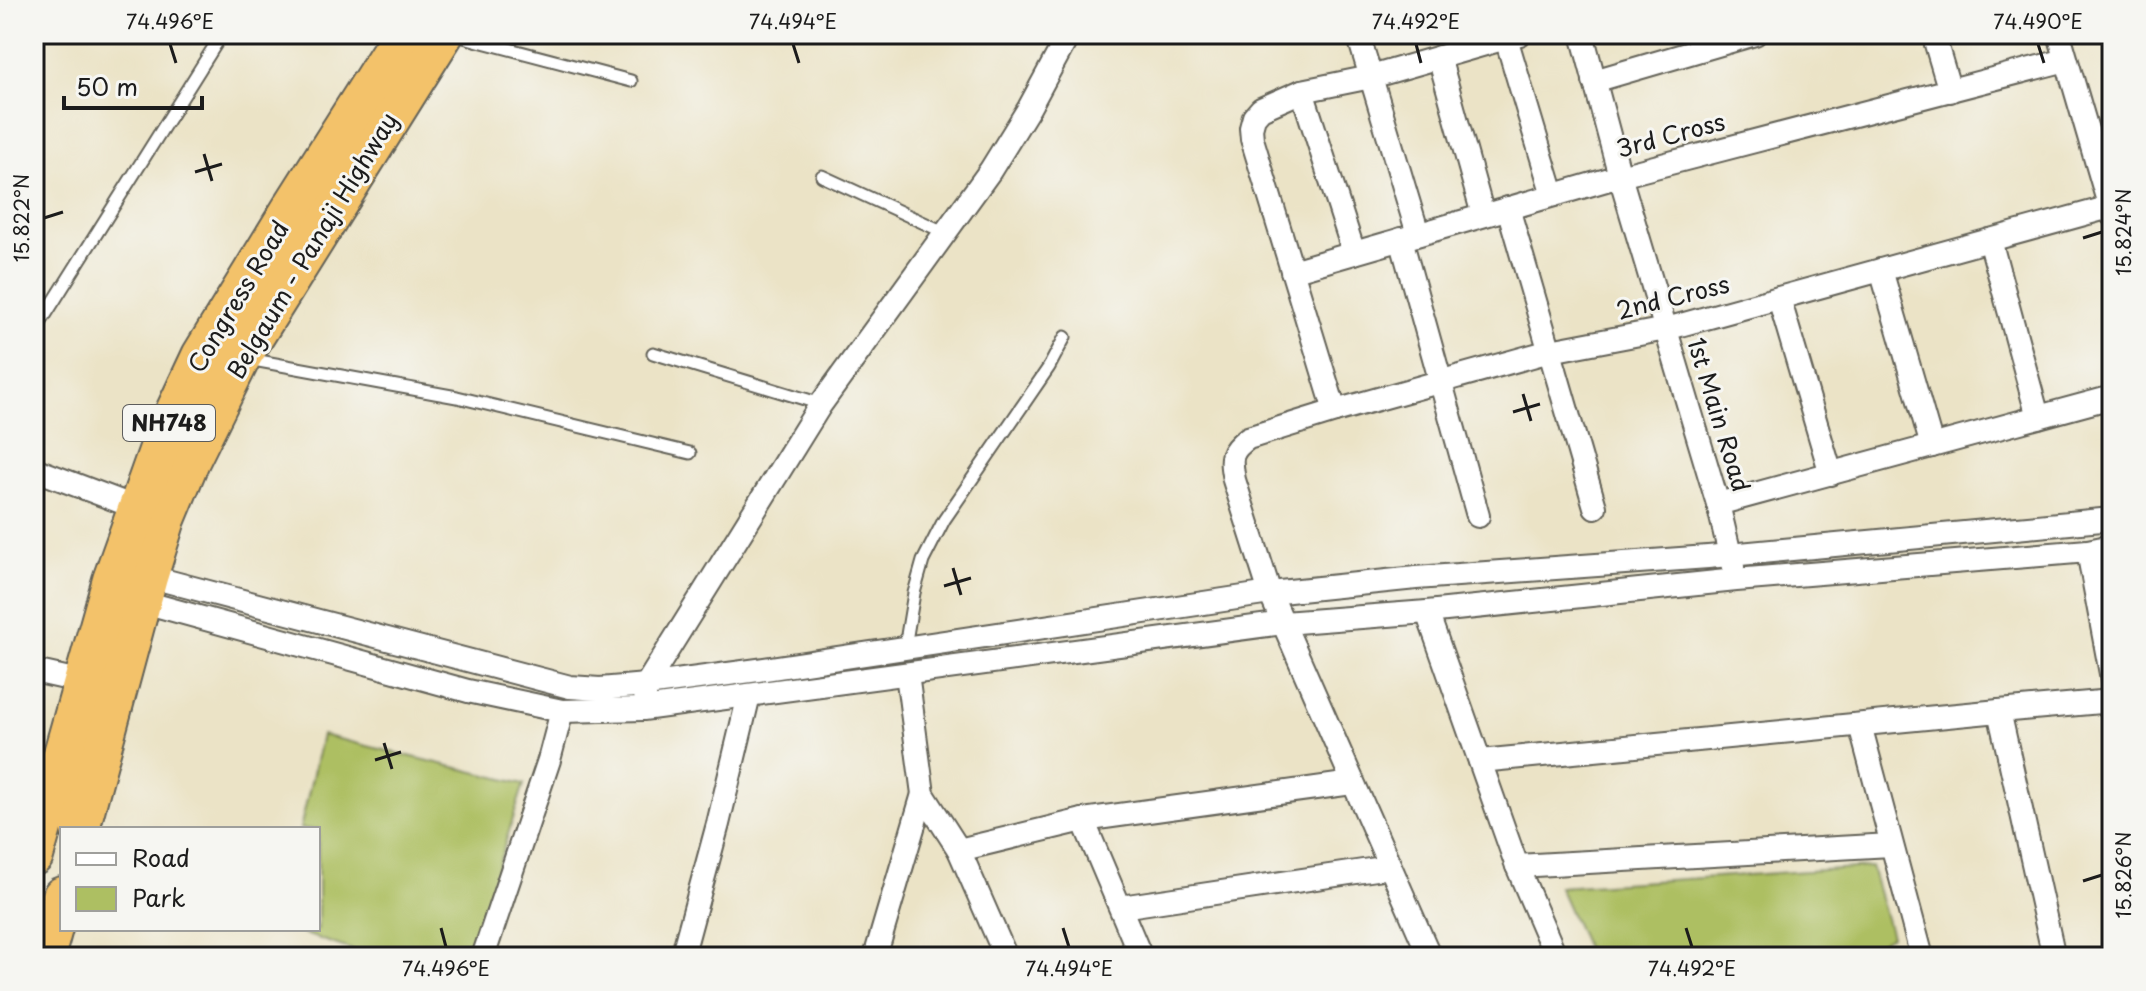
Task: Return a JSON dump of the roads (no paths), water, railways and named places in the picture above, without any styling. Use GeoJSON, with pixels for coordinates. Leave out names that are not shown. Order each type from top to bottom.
{"type":"FeatureCollection","features":[{"type":"Feature","properties":{"kind":"highway","name":"Congress Road"},"geometry":{"type":"LineString","coordinates":[[34,856],[83,682],[128,584],[137,508],[163,437],[201,356],[402,34]]}},
{"type":"Feature","properties":{"kind":"highway","name":"Belgaum - Panaji Highway"},"geometry":{"type":"LineString","coordinates":[[80,827],[128,584],[166,519],[208,420],[241,358],[444,34]]}},
{"type":"Feature","properties":{"kind":"highway"},"geometry":{"type":"LineString","coordinates":[[45,957],[60,903]]}},
{"type":"Feature","properties":{"kind":"street"},"geometry":{"type":"LineString","coordinates":[[643,709],[646,685],[821,404],[990,171],[1069,34]]}},
{"type":"Feature","properties":{"kind":"street"},"geometry":{"type":"LineString","coordinates":[[1358,34],[1478,516]]}},
{"type":"Feature","properties":{"kind":"street","name":"1st Main Road"},"geometry":{"type":"LineString","coordinates":[[1582,34],[1620,176],[1718,504],[1736,580]]}},
{"type":"Feature","properties":{"kind":"street"},"geometry":{"type":"LineString","coordinates":[[1594,81],[1755,34]]}},
{"type":"Feature","properties":{"kind":"street"},"geometry":{"type":"LineString","coordinates":[[1933,34],[1950,91]]}},
{"type":"Feature","properties":{"kind":"street"},"geometry":{"type":"LineString","coordinates":[[2059,34],[2111,211]]}},
{"type":"Feature","properties":{"kind":"street"},"geometry":{"type":"LineString","coordinates":[[1335,411],[1252,139],[1254,117],[1261,109],[1302,91],[1371,77],[1513,36],[1553,195]]}},
{"type":"Feature","properties":{"kind":"street"},"geometry":{"type":"LineString","coordinates":[[1439,57],[1483,215]]}},
{"type":"Feature","properties":{"kind":"street","name":"3rd Cross"},"geometry":{"type":"LineString","coordinates":[[1292,271],[1620,176],[2066,60]]}},
{"type":"Feature","properties":{"kind":"street"},"geometry":{"type":"LineString","coordinates":[[1302,91],[1354,253]]}},
{"type":"Feature","properties":{"kind":"street"},"geometry":{"type":"LineString","coordinates":[[1508,208],[1595,507]]}},
{"type":"Feature","properties":{"kind":"street","name":"2nd Cross"},"geometry":{"type":"LineString","coordinates":[[1270,593],[1231,462],[1236,447],[1248,438],[1550,351],[1666,329],[1990,240],[2111,211]]}},
{"type":"Feature","properties":{"kind":"street"},"geometry":{"type":"LineString","coordinates":[[1990,240],[2038,417]]}},
{"type":"Feature","properties":{"kind":"street"},"geometry":{"type":"LineString","coordinates":[[1881,270],[1932,446]]}},
{"type":"Feature","properties":{"kind":"street"},"geometry":{"type":"LineString","coordinates":[[1779,298],[1831,474]]}},
{"type":"Feature","properties":{"kind":"street"},"geometry":{"type":"LineString","coordinates":[[1718,504],[2112,397]]}},
{"type":"Feature","properties":{"kind":"street"},"geometry":{"type":"LineString","coordinates":[[34,469],[137,508]]}},
{"type":"Feature","properties":{"kind":"street"},"geometry":{"type":"LineString","coordinates":[[128,584],[570,687],[600,689],[758,670],[1270,593],[1416,578],[1730,555],[2112,519]]}},
{"type":"Feature","properties":{"kind":"street"},"geometry":{"type":"LineString","coordinates":[[128,584],[468,691],[562,711],[643,709],[1283,623],[1427,612],[1736,580],[2088,551],[2112,546]]}},
{"type":"Feature","properties":{"kind":"street"},"geometry":{"type":"LineString","coordinates":[[2088,551],[2112,679]]}},
{"type":"Feature","properties":{"kind":"street"},"geometry":{"type":"LineString","coordinates":[[1270,593],[1428,957]]}},
{"type":"Feature","properties":{"kind":"street"},"geometry":{"type":"LineString","coordinates":[[1427,612],[1517,866],[1556,957]]}},
{"type":"Feature","properties":{"kind":"street"},"geometry":{"type":"LineString","coordinates":[[34,671],[83,682]]}},
{"type":"Feature","properties":{"kind":"street"},"geometry":{"type":"LineString","coordinates":[[875,957],[923,794],[907,674]]}},
{"type":"Feature","properties":{"kind":"street"},"geometry":{"type":"LineString","coordinates":[[682,957],[749,695]]}},
{"type":"Feature","properties":{"kind":"street"},"geometry":{"type":"LineString","coordinates":[[1480,761],[2112,701]]}},
{"type":"Feature","properties":{"kind":"street"},"geometry":{"type":"LineString","coordinates":[[483,957],[549,760],[562,711]]}},
{"type":"Feature","properties":{"kind":"street"},"geometry":{"type":"LineString","coordinates":[[1999,711],[2054,957]]}},
{"type":"Feature","properties":{"kind":"street"},"geometry":{"type":"LineString","coordinates":[[1860,725],[1922,957]]}},
{"type":"Feature","properties":{"kind":"street"},"geometry":{"type":"LineString","coordinates":[[959,850],[1083,820],[1352,783]]}},
{"type":"Feature","properties":{"kind":"street"},"geometry":{"type":"LineString","coordinates":[[923,794],[959,850],[1006,957]]}},
{"type":"Feature","properties":{"kind":"street"},"geometry":{"type":"LineString","coordinates":[[1083,820],[1141,957]]}},
{"type":"Feature","properties":{"kind":"street"},"geometry":{"type":"LineString","coordinates":[[1517,866],[1891,845]]}},
{"type":"Feature","properties":{"kind":"street"},"geometry":{"type":"LineString","coordinates":[[1121,907],[1390,867]]}},
{"type":"Feature","properties":{"kind":"lane"},"geometry":{"type":"LineString","coordinates":[[35,329],[222,34]]}},
{"type":"Feature","properties":{"kind":"lane"},"geometry":{"type":"LineString","coordinates":[[452,34],[631,81]]}},
{"type":"Feature","properties":{"kind":"lane"},"geometry":{"type":"LineString","coordinates":[[822,176],[946,233]]}},
{"type":"Feature","properties":{"kind":"lane"},"geometry":{"type":"LineString","coordinates":[[905,647],[923,561],[944,520],[1049,367],[1065,337]]}},
{"type":"Feature","properties":{"kind":"lane"},"geometry":{"type":"LineString","coordinates":[[653,353],[821,404]]}},
{"type":"Feature","properties":{"kind":"lane"},"geometry":{"type":"LineString","coordinates":[[241,358],[457,397],[690,453]]}}]}
